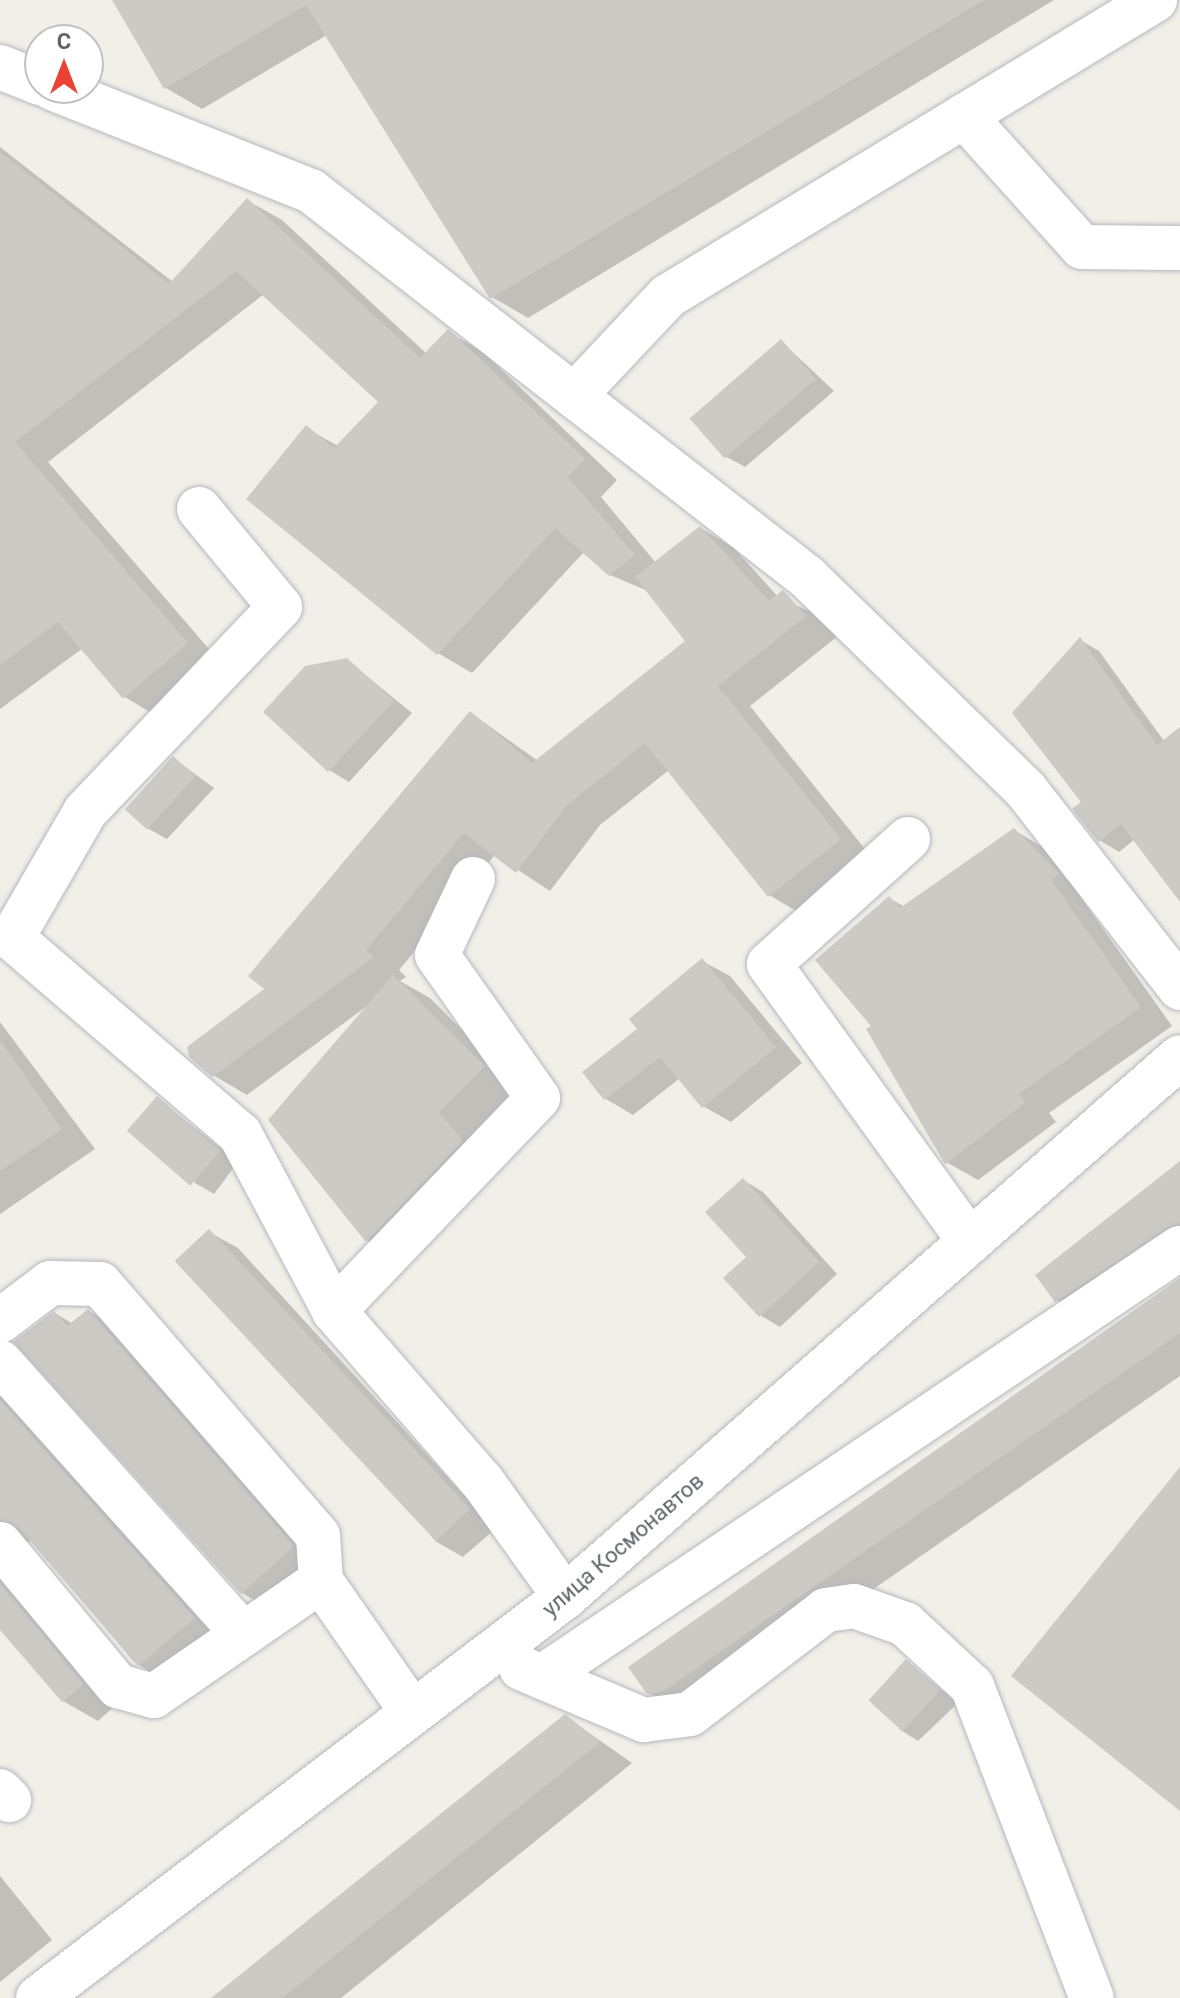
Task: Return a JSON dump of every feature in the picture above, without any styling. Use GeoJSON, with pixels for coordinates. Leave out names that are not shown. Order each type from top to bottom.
{"type":"FeatureCollection","features":[{"type":"Feature","properties":{"kind":"street"},"geometry":{"type":"LineString","coordinates":[[574,396],[668,296],[1155,0]]}},
{"type":"Feature","properties":{"kind":"street"},"geometry":{"type":"LineString","coordinates":[[0,67],[24,77]]}},
{"type":"Feature","properties":{"kind":"street"},"geometry":{"type":"LineString","coordinates":[[92,104],[311,191],[807,577],[1026,790],[1180,988]]}},
{"type":"Feature","properties":{"kind":"street"},"geometry":{"type":"LineString","coordinates":[[964,116],[1082,247],[1180,248]]}},
{"type":"Feature","properties":{"kind":"street"},"geometry":{"type":"LineString","coordinates":[[199,509],[280,607],[85,812],[12,938],[240,1134],[334,1311],[482,1481],[565,1597]]}},
{"type":"Feature","properties":{"kind":"street"},"geometry":{"type":"LineString","coordinates":[[908,839],[769,964],[970,1242]]}},
{"type":"Feature","properties":{"kind":"street"},"geometry":{"type":"LineString","coordinates":[[334,1311],[538,1098],[437,955],[473,879]]}},
{"type":"Feature","properties":{"kind":"street","name":"улица Космонавтов"},"geometry":{"type":"LineString","coordinates":[[54,1994],[412,1712],[565,1597],[1180,1057]]}},
{"type":"Feature","properties":{"kind":"street"},"geometry":{"type":"LineString","coordinates":[[542,1677],[1180,1248]]}},
{"type":"Feature","properties":{"kind":"street"},"geometry":{"type":"LineString","coordinates":[[0,1321],[50,1283],[100,1284],[318,1536],[321,1581],[412,1712]]}},
{"type":"Feature","properties":{"kind":"street"},"geometry":{"type":"LineString","coordinates":[[0,1362],[243,1634]]}},
{"type":"Feature","properties":{"kind":"street"},"geometry":{"type":"LineString","coordinates":[[0,1544],[118,1686],[154,1696],[321,1581]]}},
{"type":"Feature","properties":{"kind":"street"},"geometry":{"type":"LineString","coordinates":[[490,1653],[644,1720],[690,1714],[826,1610],[854,1606],[905,1624],[972,1686],[1092,1998]]}},
{"type":"Feature","properties":{"kind":"building"},"geometry":{"type":"Polygon","coordinates":[[[112,0],[984,0],[490,299],[306,5],[164,89],[112,0]]]}},
{"type":"Feature","properties":{"kind":"building"},"geometry":{"type":"Polygon","coordinates":[[[0,152],[169,284],[247,198],[420,358],[448,329],[454,334],[585,459],[568,477],[635,555],[609,576],[555,528],[437,655],[246,499],[306,425],[334,448],[378,402],[236,271],[15,442],[188,643],[123,699],[58,622],[0,665],[0,152]]]}},
{"type":"Feature","properties":{"kind":"building"},"geometry":{"type":"Polygon","coordinates":[[[781,339],[816,379],[724,458],[690,418],[781,339]]]}},
{"type":"Feature","properties":{"kind":"building"},"geometry":{"type":"Polygon","coordinates":[[[700,526],[769,601],[783,590],[806,616],[718,686],[841,839],[768,897],[645,743],[566,806],[516,873],[464,833],[366,950],[374,957],[212,1077],[189,1057],[187,1047],[264,989],[248,976],[470,711],[532,763],[685,641],[635,577],[700,526]]]}},
{"type":"Feature","properties":{"kind":"building"},"geometry":{"type":"Polygon","coordinates":[[[1080,637],[1157,745],[1180,727],[1180,902],[1121,824],[1098,842],[1072,809],[1081,802],[1012,713],[1080,637]]]}},
{"type":"Feature","properties":{"kind":"building"},"geometry":{"type":"Polygon","coordinates":[[[347,658],[394,701],[328,772],[263,712],[305,666],[347,658]]]}},
{"type":"Feature","properties":{"kind":"building"},"geometry":{"type":"Polygon","coordinates":[[[173,756],[195,776],[147,830],[125,810],[173,756]]]}},
{"type":"Feature","properties":{"kind":"building"},"geometry":{"type":"Polygon","coordinates":[[[1014,828],[1059,873],[1051,880],[1141,1007],[1019,1094],[1025,1103],[945,1164],[866,1029],[871,1026],[815,960],[889,896],[900,908],[1014,828]]]}},
{"type":"Feature","properties":{"kind":"building"},"geometry":{"type":"Polygon","coordinates":[[[702,958],[776,1047],[702,1108],[660,1057],[604,1100],[582,1072],[637,1029],[629,1019],[702,958]]]}},
{"type":"Feature","properties":{"kind":"building"},"geometry":{"type":"Polygon","coordinates":[[[393,975],[485,1066],[439,1112],[463,1141],[366,1242],[268,1120],[393,975]]]}},
{"type":"Feature","properties":{"kind":"building"},"geometry":{"type":"Polygon","coordinates":[[[0,1040],[62,1129],[0,1171],[0,1040]]]}},
{"type":"Feature","properties":{"kind":"building"},"geometry":{"type":"Polygon","coordinates":[[[157,1096],[220,1151],[190,1186],[127,1131],[157,1096]]]}},
{"type":"Feature","properties":{"kind":"building"},"geometry":{"type":"Polygon","coordinates":[[[1180,1161],[1180,1223],[1055,1302],[1035,1275],[1180,1161]]]}},
{"type":"Feature","properties":{"kind":"building"},"geometry":{"type":"Polygon","coordinates":[[[743,1178],[819,1262],[759,1317],[723,1278],[746,1257],[705,1212],[743,1178]]]}},
{"type":"Feature","properties":{"kind":"building"},"geometry":{"type":"Polygon","coordinates":[[[209,1229],[470,1509],[436,1541],[175,1261],[209,1229]]]}},
{"type":"Feature","properties":{"kind":"building"},"geometry":{"type":"Polygon","coordinates":[[[1180,1278],[1180,1333],[662,1692],[647,1694],[628,1667],[1180,1278]]]}},
{"type":"Feature","properties":{"kind":"building"},"geometry":{"type":"Polygon","coordinates":[[[88,1309],[294,1546],[241,1594],[13,1342],[54,1311],[67,1326],[88,1309]]]}},
{"type":"Feature","properties":{"kind":"building"},"geometry":{"type":"Polygon","coordinates":[[[0,1400],[195,1618],[138,1666],[19,1528],[0,1520],[0,1400]]]}},
{"type":"Feature","properties":{"kind":"building"},"geometry":{"type":"Polygon","coordinates":[[[1180,1467],[1180,1811],[1011,1676],[1180,1467]]]}},
{"type":"Feature","properties":{"kind":"building"},"geometry":{"type":"Polygon","coordinates":[[[0,1583],[84,1684],[62,1702],[0,1630],[0,1583]]]}},
{"type":"Feature","properties":{"kind":"building"},"geometry":{"type":"Polygon","coordinates":[[[906,1659],[940,1690],[903,1731],[869,1701],[906,1659]]]}},
{"type":"Feature","properties":{"kind":"building"},"geometry":{"type":"Polygon","coordinates":[[[565,1714],[600,1742],[282,1998],[211,1998],[565,1714]]]}}]}
